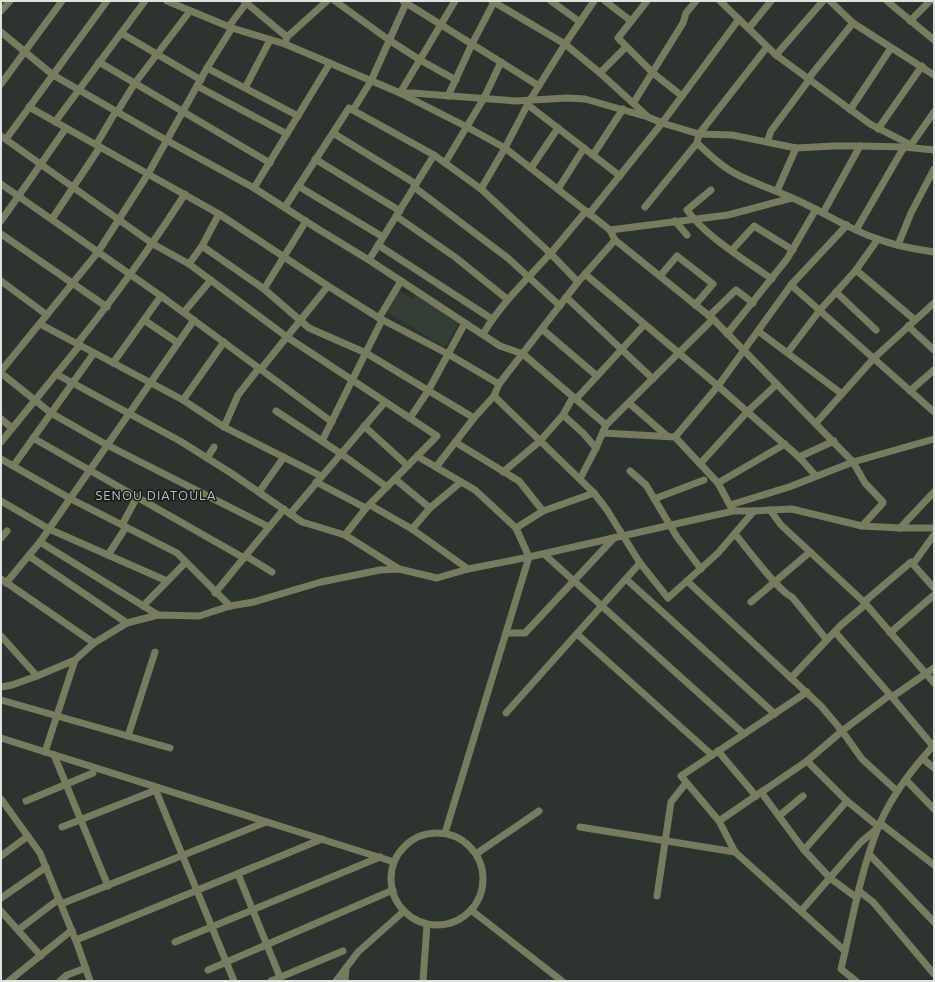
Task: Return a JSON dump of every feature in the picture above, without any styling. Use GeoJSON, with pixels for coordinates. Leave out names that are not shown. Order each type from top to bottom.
{"type":"FeatureCollection","features":[{"type":"Feature","properties":{"kind":"street"},"geometry":{"type":"LineString","coordinates":[[1,11],[10,1]]}},
{"type":"Feature","properties":{"kind":"street"},"geometry":{"type":"LineString","coordinates":[[1,84],[62,1]]}},
{"type":"Feature","properties":{"kind":"street"},"geometry":{"type":"LineString","coordinates":[[107,1],[29,107],[3,137],[153,244],[189,264],[287,337],[437,436],[368,507],[345,535]]}},
{"type":"Feature","properties":{"kind":"street"},"geometry":{"type":"LineString","coordinates":[[55,122],[146,1]]}},
{"type":"Feature","properties":{"kind":"street"},"geometry":{"type":"LineString","coordinates":[[167,1],[230,27],[285,44],[330,63],[400,94],[467,127],[505,148],[610,230],[615,240],[711,318],[854,462],[865,482],[883,503],[862,526]]}},
{"type":"Feature","properties":{"kind":"street"},"geometry":{"type":"LineString","coordinates":[[285,44],[287,37],[327,1]]}},
{"type":"Feature","properties":{"kind":"street"},"geometry":{"type":"LineString","coordinates":[[336,1],[389,40],[420,60],[456,80]]}},
{"type":"Feature","properties":{"kind":"street"},"geometry":{"type":"LineString","coordinates":[[400,94],[455,1]]}},
{"type":"Feature","properties":{"kind":"street"},"geometry":{"type":"LineString","coordinates":[[551,1],[580,22]]}},
{"type":"Feature","properties":{"kind":"street"},"geometry":{"type":"LineString","coordinates":[[481,189],[505,148],[529,102],[594,1]]}},
{"type":"Feature","properties":{"kind":"street"},"geometry":{"type":"LineString","coordinates":[[605,1],[631,21]]}},
{"type":"Feature","properties":{"kind":"street"},"geometry":{"type":"LineString","coordinates":[[647,1],[618,38],[653,74],[682,96]]}},
{"type":"Feature","properties":{"kind":"street"},"geometry":{"type":"LineString","coordinates":[[634,102],[684,23],[686,13],[696,1]]}},
{"type":"Feature","properties":{"kind":"street"},"geometry":{"type":"LineString","coordinates":[[720,1],[776,55],[870,124],[909,146]]}},
{"type":"Feature","properties":{"kind":"street"},"geometry":{"type":"LineString","coordinates":[[749,28],[771,1]]}},
{"type":"Feature","properties":{"kind":"street"},"geometry":{"type":"LineString","coordinates":[[776,55],[823,1]]}},
{"type":"Feature","properties":{"kind":"street"},"geometry":{"type":"LineString","coordinates":[[830,1],[853,23],[934,75]]}},
{"type":"Feature","properties":{"kind":"street"},"geometry":{"type":"LineString","coordinates":[[887,1],[934,40]]}},
{"type":"Feature","properties":{"kind":"street"},"geometry":{"type":"LineString","coordinates":[[910,21],[930,1]]}},
{"type":"Feature","properties":{"kind":"street"},"geometry":{"type":"LineString","coordinates":[[269,528],[108,445],[51,413],[34,401],[1,372],[98,252],[148,174],[230,27],[246,2],[287,37]]}},
{"type":"Feature","properties":{"kind":"street"},"geometry":{"type":"LineString","coordinates":[[353,110],[371,81],[405,2],[539,86]]}},
{"type":"Feature","properties":{"kind":"street"},"geometry":{"type":"LineString","coordinates":[[448,96],[493,2],[504,4],[565,44],[634,102],[648,117]]}},
{"type":"Feature","properties":{"kind":"street"},"geometry":{"type":"LineString","coordinates":[[52,219],[74,187],[135,83],[190,11]]}},
{"type":"Feature","properties":{"kind":"street"},"geometry":{"type":"LineString","coordinates":[[483,334],[492,319],[507,300],[620,176],[662,124],[739,19]]}},
{"type":"Feature","properties":{"kind":"street"},"geometry":{"type":"LineString","coordinates":[[767,142],[771,131],[853,23]]}},
{"type":"Feature","properties":{"kind":"street"},"geometry":{"type":"LineString","coordinates":[[1,32],[53,75],[166,140],[254,188],[369,260],[500,346],[523,354],[606,425]]}},
{"type":"Feature","properties":{"kind":"street"},"geometry":{"type":"LineString","coordinates":[[121,33],[157,54],[199,83],[287,134]]}},
{"type":"Feature","properties":{"kind":"street"},"geometry":{"type":"LineString","coordinates":[[245,88],[270,40]]}},
{"type":"Feature","properties":{"kind":"street"},"geometry":{"type":"LineString","coordinates":[[600,73],[626,47]]}},
{"type":"Feature","properties":{"kind":"street"},"geometry":{"type":"LineString","coordinates":[[645,207],[696,143],[699,134],[767,47]]}},
{"type":"Feature","properties":{"kind":"street"},"geometry":{"type":"LineString","coordinates":[[850,110],[891,48]]}},
{"type":"Feature","properties":{"kind":"street"},"geometry":{"type":"LineString","coordinates":[[99,62],[270,163]]}},
{"type":"Feature","properties":{"kind":"street"},"geometry":{"type":"LineString","coordinates":[[445,163],[484,98],[501,62]]}},
{"type":"Feature","properties":{"kind":"street"},"geometry":{"type":"LineString","coordinates":[[254,188],[330,63]]}},
{"type":"Feature","properties":{"kind":"street"},"geometry":{"type":"LineString","coordinates":[[878,129],[922,66]]}},
{"type":"Feature","properties":{"kind":"street"},"geometry":{"type":"LineString","coordinates":[[207,68],[298,116]]}},
{"type":"Feature","properties":{"kind":"street"},"geometry":{"type":"LineString","coordinates":[[400,94],[412,92],[529,102],[567,98],[585,99],[623,109],[648,117],[662,124],[699,134],[732,135],[796,148],[909,146],[934,150]]}},
{"type":"Feature","properties":{"kind":"street"},"geometry":{"type":"LineString","coordinates":[[529,102],[558,128],[620,176]]}},
{"type":"Feature","properties":{"kind":"street"},"geometry":{"type":"LineString","coordinates":[[29,107],[219,214],[381,319],[448,354],[499,384]]}},
{"type":"Feature","properties":{"kind":"street"},"geometry":{"type":"LineString","coordinates":[[285,207],[349,108],[434,155],[481,189],[550,253],[578,282]]}},
{"type":"Feature","properties":{"kind":"street"},"geometry":{"type":"LineString","coordinates":[[593,155],[623,109]]}},
{"type":"Feature","properties":{"kind":"street"},"geometry":{"type":"LineString","coordinates":[[856,230],[909,146],[934,112]]}},
{"type":"Feature","properties":{"kind":"street"},"geometry":{"type":"LineString","coordinates":[[1,221],[66,128]]}},
{"type":"Feature","properties":{"kind":"street"},"geometry":{"type":"LineString","coordinates":[[530,168],[558,128]]}},
{"type":"Feature","properties":{"kind":"street"},"geometry":{"type":"LineString","coordinates":[[333,133],[415,186],[509,259],[560,306]]}},
{"type":"Feature","properties":{"kind":"street"},"geometry":{"type":"LineString","coordinates":[[696,143],[722,165],[739,176],[777,191],[856,230],[898,246],[934,252]]}},
{"type":"Feature","properties":{"kind":"street"},"geometry":{"type":"LineString","coordinates":[[824,213],[860,146]]}},
{"type":"Feature","properties":{"kind":"street"},"geometry":{"type":"LineString","coordinates":[[558,189],[584,148]]}},
{"type":"Feature","properties":{"kind":"street"},"geometry":{"type":"LineString","coordinates":[[777,191],[796,148]]}},
{"type":"Feature","properties":{"kind":"street"},"geometry":{"type":"LineString","coordinates":[[369,260],[434,155]]}},
{"type":"Feature","properties":{"kind":"street"},"geometry":{"type":"LineString","coordinates":[[315,160],[398,214],[507,300]]}},
{"type":"Feature","properties":{"kind":"street"},"geometry":{"type":"LineString","coordinates":[[898,246],[911,213],[934,169]]}},
{"type":"Feature","properties":{"kind":"street"},"geometry":{"type":"LineString","coordinates":[[927,183],[934,188]]}},
{"type":"Feature","properties":{"kind":"street"},"geometry":{"type":"LineString","coordinates":[[1,184],[184,312],[332,422]]}},
{"type":"Feature","properties":{"kind":"street"},"geometry":{"type":"LineString","coordinates":[[298,186],[383,237]]}},
{"type":"Feature","properties":{"kind":"street"},"geometry":{"type":"LineString","coordinates":[[711,190],[687,210],[692,218],[717,240],[772,279]]}},
{"type":"Feature","properties":{"kind":"street"},"geometry":{"type":"LineString","coordinates":[[1,442],[56,374],[131,275],[153,244],[184,194]]}},
{"type":"Feature","properties":{"kind":"street"},"geometry":{"type":"LineString","coordinates":[[610,230],[692,218],[728,215],[792,198]]}},
{"type":"Feature","properties":{"kind":"street"},"geometry":{"type":"LineString","coordinates":[[727,334],[788,259],[816,209]]}},
{"type":"Feature","properties":{"kind":"street"},"geometry":{"type":"LineString","coordinates":[[189,264],[202,246],[219,214]]}},
{"type":"Feature","properties":{"kind":"street"},"geometry":{"type":"LineString","coordinates":[[264,289],[306,221]]}},
{"type":"Feature","properties":{"kind":"street"},"geometry":{"type":"LineString","coordinates":[[675,221],[687,235]]}},
{"type":"Feature","properties":{"kind":"street"},"geometry":{"type":"LineString","coordinates":[[675,437],[718,386],[744,352],[791,285],[847,225]]}},
{"type":"Feature","properties":{"kind":"street"},"geometry":{"type":"LineString","coordinates":[[732,250],[754,226],[793,250]]}},
{"type":"Feature","properties":{"kind":"street"},"geometry":{"type":"LineString","coordinates":[[1,234],[107,307]]}},
{"type":"Feature","properties":{"kind":"street"},"geometry":{"type":"LineString","coordinates":[[788,352],[820,310],[856,270],[878,239]]}},
{"type":"Feature","properties":{"kind":"street"},"geometry":{"type":"LineString","coordinates":[[436,467],[474,418],[494,396],[499,384],[566,297],[615,240]]}},
{"type":"Feature","properties":{"kind":"street"},"geometry":{"type":"LineString","coordinates":[[378,245],[492,319]]}},
{"type":"Feature","properties":{"kind":"street"},"geometry":{"type":"LineString","coordinates":[[202,246],[264,289],[309,328],[366,353],[474,418]]}},
{"type":"Feature","properties":{"kind":"street"},"geometry":{"type":"LineString","coordinates":[[660,276],[677,256],[713,284],[695,305]]}},
{"type":"Feature","properties":{"kind":"street"},"geometry":{"type":"LineString","coordinates":[[856,270],[915,320]]}},
{"type":"Feature","properties":{"kind":"street"},"geometry":{"type":"LineString","coordinates":[[585,274],[785,444],[816,476]]}},
{"type":"Feature","properties":{"kind":"street"},"geometry":{"type":"LineString","coordinates":[[184,312],[211,280]]}},
{"type":"Feature","properties":{"kind":"street"},"geometry":{"type":"LineString","coordinates":[[322,441],[401,281]]}},
{"type":"Feature","properties":{"kind":"street"},"geometry":{"type":"LineString","coordinates":[[2,284],[47,315]]}},
{"type":"Feature","properties":{"kind":"street"},"geometry":{"type":"LineString","coordinates":[[791,285],[934,412]]}},
{"type":"Feature","properties":{"kind":"street"},"geometry":{"type":"LineString","coordinates":[[224,426],[238,394],[328,286]]}},
{"type":"Feature","properties":{"kind":"street"},"geometry":{"type":"LineString","coordinates":[[580,479],[606,425],[679,354],[736,290],[752,303]]}},
{"type":"Feature","properties":{"kind":"street"},"geometry":{"type":"LineString","coordinates":[[836,292],[876,330]]}},
{"type":"Feature","properties":{"kind":"street"},"geometry":{"type":"LineString","coordinates":[[113,363],[161,296]]}},
{"type":"Feature","properties":{"kind":"street"},"geometry":{"type":"LineString","coordinates":[[566,297],[653,379]]}},
{"type":"Feature","properties":{"kind":"street"},"geometry":{"type":"LineString","coordinates":[[816,423],[874,358],[934,303]]}},
{"type":"Feature","properties":{"kind":"street"},"geometry":{"type":"LineString","coordinates":[[144,320],[178,343]]}},
{"type":"Feature","properties":{"kind":"street"},"geometry":{"type":"LineString","coordinates":[[94,643],[4,581],[29,556],[40,542],[194,320]]}},
{"type":"Feature","properties":{"kind":"street"},"geometry":{"type":"LineString","coordinates":[[410,418],[428,391],[465,323]]}},
{"type":"Feature","properties":{"kind":"street"},"geometry":{"type":"LineString","coordinates":[[40,324],[183,400],[224,426],[284,457],[368,507],[412,529],[468,569]]}},
{"type":"Feature","properties":{"kind":"street"},"geometry":{"type":"LineString","coordinates":[[503,472],[540,441],[563,415],[575,398],[644,325]]}},
{"type":"Feature","properties":{"kind":"street"},"geometry":{"type":"LineString","coordinates":[[908,326],[934,350]]}},
{"type":"Feature","properties":{"kind":"street"},"geometry":{"type":"LineString","coordinates":[[542,329],[597,376]]}},
{"type":"Feature","properties":{"kind":"street"},"geometry":{"type":"LineString","coordinates":[[758,331],[842,394]]}},
{"type":"Feature","properties":{"kind":"street"},"geometry":{"type":"LineString","coordinates":[[183,400],[224,342]]}},
{"type":"Feature","properties":{"kind":"street"},"geometry":{"type":"LineString","coordinates":[[14,466],[94,353]]}},
{"type":"Feature","properties":{"kind":"street"},"geometry":{"type":"LineString","coordinates":[[910,391],[934,370]]}},
{"type":"Feature","properties":{"kind":"street"},"geometry":{"type":"LineString","coordinates":[[56,374],[180,441],[259,492],[302,522],[345,535],[399,569]]}},
{"type":"Feature","properties":{"kind":"street"},"geometry":{"type":"LineString","coordinates":[[700,464],[747,412],[776,385]]}},
{"type":"Feature","properties":{"kind":"street"},"geometry":{"type":"LineString","coordinates":[[494,396],[594,493],[607,510],[640,563],[668,598],[718,553],[754,512]]}},
{"type":"Feature","properties":{"kind":"street"},"geometry":{"type":"LineString","coordinates":[[216,593],[269,528],[319,479],[385,402]]}},
{"type":"Feature","properties":{"kind":"street"},"geometry":{"type":"LineString","coordinates":[[629,403],[667,436]]}},
{"type":"Feature","properties":{"kind":"street"},"geometry":{"type":"LineString","coordinates":[[276,411],[340,453],[387,487]]}},
{"type":"Feature","properties":{"kind":"street"},"geometry":{"type":"LineString","coordinates":[[563,415],[583,433],[596,448]]}},
{"type":"Feature","properties":{"kind":"street"},"geometry":{"type":"LineString","coordinates":[[1,419],[12,428]]}},
{"type":"Feature","properties":{"kind":"street"},"geometry":{"type":"LineString","coordinates":[[364,426],[408,466]]}},
{"type":"Feature","properties":{"kind":"street"},"geometry":{"type":"LineString","coordinates":[[603,433],[675,437],[718,484],[731,508]]}},
{"type":"Feature","properties":{"kind":"street"},"geometry":{"type":"LineString","coordinates":[[33,438],[272,572]]}},
{"type":"Feature","properties":{"kind":"street"},"geometry":{"type":"LineString","coordinates":[[1,687],[12,685],[37,676],[76,660],[94,643],[127,623],[158,615],[199,616],[230,606],[254,602],[321,582],[380,570],[399,569],[437,578],[468,569],[544,554],[670,525],[731,508],[854,462],[934,439]]}},
{"type":"Feature","properties":{"kind":"street"},"geometry":{"type":"LineString","coordinates":[[799,457],[834,441]]}},
{"type":"Feature","properties":{"kind":"street"},"geometry":{"type":"LineString","coordinates":[[455,442],[519,481],[543,511]]}},
{"type":"Feature","properties":{"kind":"street"},"geometry":{"type":"LineString","coordinates":[[718,484],[785,444]]}},
{"type":"Feature","properties":{"kind":"street"},"geometry":{"type":"LineString","coordinates":[[207,458],[214,447]]}},
{"type":"Feature","properties":{"kind":"street"},"geometry":{"type":"LineString","coordinates":[[417,456],[475,490],[516,528],[529,557],[445,833]]}},
{"type":"Feature","properties":{"kind":"street"},"geometry":{"type":"LineString","coordinates":[[259,492],[284,457]]}},
{"type":"Feature","properties":{"kind":"street"},"geometry":{"type":"LineString","coordinates":[[1,459],[71,499],[177,553],[230,606]]}},
{"type":"Feature","properties":{"kind":"street"},"geometry":{"type":"LineString","coordinates":[[630,471],[646,484],[677,537],[701,569]]}},
{"type":"Feature","properties":{"kind":"street"},"geometry":{"type":"LineString","coordinates":[[395,479],[430,508]]}},
{"type":"Feature","properties":{"kind":"street"},"geometry":{"type":"LineString","coordinates":[[654,498],[704,480]]}},
{"type":"Feature","properties":{"kind":"street"},"geometry":{"type":"LineString","coordinates":[[412,529],[430,508],[461,482]]}},
{"type":"Feature","properties":{"kind":"street"},"geometry":{"type":"LineString","coordinates":[[900,528],[934,492]]}},
{"type":"Feature","properties":{"kind":"street"},"geometry":{"type":"LineString","coordinates":[[516,528],[543,511],[594,493]]}},
{"type":"Feature","properties":{"kind":"street"},"geometry":{"type":"LineString","coordinates":[[108,555],[124,526],[137,497]]}},
{"type":"Feature","properties":{"kind":"street"},"geometry":{"type":"LineString","coordinates":[[1,501],[49,529],[167,581]]}},
{"type":"Feature","properties":{"kind":"street"},"geometry":{"type":"LineString","coordinates":[[731,508],[754,512],[792,508],[862,526],[934,528]]}},
{"type":"Feature","properties":{"kind":"street"},"geometry":{"type":"LineString","coordinates":[[770,510],[781,525],[865,603],[934,684]]}},
{"type":"Feature","properties":{"kind":"street"},"geometry":{"type":"LineString","coordinates":[[1,538],[7,531]]}},
{"type":"Feature","properties":{"kind":"street"},"geometry":{"type":"LineString","coordinates":[[735,534],[775,582],[787,595],[792,597],[827,640]]}},
{"type":"Feature","properties":{"kind":"street"},"geometry":{"type":"LineString","coordinates":[[913,564],[934,535]]}},
{"type":"Feature","properties":{"kind":"street"},"geometry":{"type":"LineString","coordinates":[[506,633],[525,633],[614,538]]}},
{"type":"Feature","properties":{"kind":"street"},"geometry":{"type":"LineString","coordinates":[[40,542],[158,615]]}},
{"type":"Feature","properties":{"kind":"street"},"geometry":{"type":"LineString","coordinates":[[751,602],[810,552]]}},
{"type":"Feature","properties":{"kind":"street"},"geometry":{"type":"LineString","coordinates":[[544,554],[744,734]]}},
{"type":"Feature","properties":{"kind":"street"},"geometry":{"type":"LineString","coordinates":[[29,556],[127,623]]}},
{"type":"Feature","properties":{"kind":"street"},"geometry":{"type":"LineString","coordinates":[[143,606],[186,562]]}},
{"type":"Feature","properties":{"kind":"street"},"geometry":{"type":"LineString","coordinates":[[791,678],[865,603],[911,562],[913,564]]}},
{"type":"Feature","properties":{"kind":"street"},"geometry":{"type":"LineString","coordinates":[[506,713],[640,563]]}},
{"type":"Feature","properties":{"kind":"street"},"geometry":{"type":"LineString","coordinates":[[913,564],[934,588]]}},
{"type":"Feature","properties":{"kind":"street"},"geometry":{"type":"LineString","coordinates":[[626,579],[775,714]]}},
{"type":"Feature","properties":{"kind":"street"},"geometry":{"type":"LineString","coordinates":[[687,581],[807,692],[842,731],[862,759],[897,791]]}},
{"type":"Feature","properties":{"kind":"street"},"geometry":{"type":"LineString","coordinates":[[890,633],[934,595]]}},
{"type":"Feature","properties":{"kind":"street"},"geometry":{"type":"LineString","coordinates":[[835,632],[933,746],[897,791],[880,825],[870,855],[858,894],[841,969],[856,981]]}},
{"type":"Feature","properties":{"kind":"street"},"geometry":{"type":"LineString","coordinates":[[576,634],[715,753],[758,794],[779,816],[804,850],[830,878],[873,902],[934,974]]}},
{"type":"Feature","properties":{"kind":"street"},"geometry":{"type":"LineString","coordinates":[[1,636],[37,676]]}},
{"type":"Feature","properties":{"kind":"street"},"geometry":{"type":"LineString","coordinates":[[128,736],[155,652]]}},
{"type":"Feature","properties":{"kind":"street"},"geometry":{"type":"LineString","coordinates":[[45,752],[76,660]]}},
{"type":"Feature","properties":{"kind":"street"},"geometry":{"type":"LineString","coordinates":[[719,821],[807,761],[842,731],[934,668]]}},
{"type":"Feature","properties":{"kind":"street"},"geometry":{"type":"LineString","coordinates":[[807,692],[681,776],[719,821],[735,852],[845,951]]}},
{"type":"Feature","properties":{"kind":"street"},"geometry":{"type":"LineString","coordinates":[[1,700],[170,748]]}},
{"type":"Feature","properties":{"kind":"street"},"geometry":{"type":"LineString","coordinates":[[1,738],[155,788],[394,862]]}},
{"type":"Feature","properties":{"kind":"street"},"geometry":{"type":"LineString","coordinates":[[54,754],[108,886]]}},
{"type":"Feature","properties":{"kind":"street"},"geometry":{"type":"LineString","coordinates":[[923,758],[934,768]]}},
{"type":"Feature","properties":{"kind":"street"},"geometry":{"type":"LineString","coordinates":[[807,761],[847,801],[934,865]]}},
{"type":"Feature","properties":{"kind":"street"},"geometry":{"type":"LineString","coordinates":[[26,801],[92,773]]}},
{"type":"Feature","properties":{"kind":"street"},"geometry":{"type":"LineString","coordinates":[[906,780],[934,809]]}},
{"type":"Feature","properties":{"kind":"street"},"geometry":{"type":"LineString","coordinates":[[657,896],[671,802],[686,783]]}},
{"type":"Feature","properties":{"kind":"street"},"geometry":{"type":"LineString","coordinates":[[62,827],[155,788]]}},
{"type":"Feature","properties":{"kind":"street"},"geometry":{"type":"LineString","coordinates":[[155,788],[234,981]]}},
{"type":"Feature","properties":{"kind":"street"},"geometry":{"type":"LineString","coordinates":[[779,816],[803,796]]}},
{"type":"Feature","properties":{"kind":"street"},"geometry":{"type":"LineString","coordinates":[[2,801],[40,853],[76,940],[90,981]]}},
{"type":"Feature","properties":{"kind":"street"},"geometry":{"type":"LineString","coordinates":[[804,850],[847,801]]}},
{"type":"Feature","properties":{"kind":"street"},"geometry":{"type":"LineString","coordinates":[[476,854],[539,811]]}},
{"type":"Feature","properties":{"kind":"street"},"geometry":{"type":"LineString","coordinates":[[18,930],[60,902],[108,886],[266,822]]}},
{"type":"Feature","properties":{"kind":"street"},"geometry":{"type":"LineString","coordinates":[[801,911],[861,842],[880,825]]}},
{"type":"Feature","properties":{"kind":"street"},"geometry":{"type":"LineString","coordinates":[[580,827],[735,852]]}},
{"type":"Feature","properties":{"kind":"street"},"geometry":{"type":"LineString","coordinates":[[445,833],[461,840],[476,854],[482,867],[483,884],[480,895],[471,910],[462,917],[441,925],[427,924],[413,918],[397,901],[391,879],[394,862],[403,847],[412,840],[428,834],[445,833]]}},
{"type":"Feature","properties":{"kind":"street"},"geometry":{"type":"LineString","coordinates":[[1,856],[28,836]]}},
{"type":"Feature","properties":{"kind":"street"},"geometry":{"type":"LineString","coordinates":[[76,940],[322,839]]}},
{"type":"Feature","properties":{"kind":"street"},"geometry":{"type":"LineString","coordinates":[[870,855],[934,922]]}},
{"type":"Feature","properties":{"kind":"street"},"geometry":{"type":"LineString","coordinates":[[175,942],[380,858]]}},
{"type":"Feature","properties":{"kind":"street"},"geometry":{"type":"LineString","coordinates":[[1,898],[46,867]]}},
{"type":"Feature","properties":{"kind":"street"},"geometry":{"type":"LineString","coordinates":[[238,874],[280,977]]}},
{"type":"Feature","properties":{"kind":"street"},"geometry":{"type":"LineString","coordinates":[[208,970],[393,890]]}},
{"type":"Feature","properties":{"kind":"street"},"geometry":{"type":"LineString","coordinates":[[336,981],[358,952],[404,910]]}},
{"type":"Feature","properties":{"kind":"street"},"geometry":{"type":"LineString","coordinates":[[471,910],[562,981]]}},
{"type":"Feature","properties":{"kind":"street"},"geometry":{"type":"LineString","coordinates":[[1,911],[41,956]]}},
{"type":"Feature","properties":{"kind":"street"},"geometry":{"type":"LineString","coordinates":[[423,981],[427,924]]}},
{"type":"Feature","properties":{"kind":"street"},"geometry":{"type":"LineString","coordinates":[[9,981],[72,930]]}},
{"type":"Feature","properties":{"kind":"street"},"geometry":{"type":"LineString","coordinates":[[271,981],[343,951]]}},
{"type":"Feature","properties":{"kind":"street"},"geometry":{"type":"LineString","coordinates":[[60,981],[67,975],[86,968]]}},
{"type":"Feature","properties":{"kind":"street"},"geometry":{"type":"LineString","coordinates":[[345,981],[346,968]]}},
{"type":"Feature","properties":{"kind":"shaded area"},"geometry":{"type":"Polygon","coordinates":[[[398,290],[412,299],[415,294],[460,321],[445,347],[385,311],[398,290]]]}},
{"type":"Feature","properties":{"kind":"district","name":"SENOU DIATOULA"},"geometry":{"type":"Point","coordinates":[156,495]}}]}
